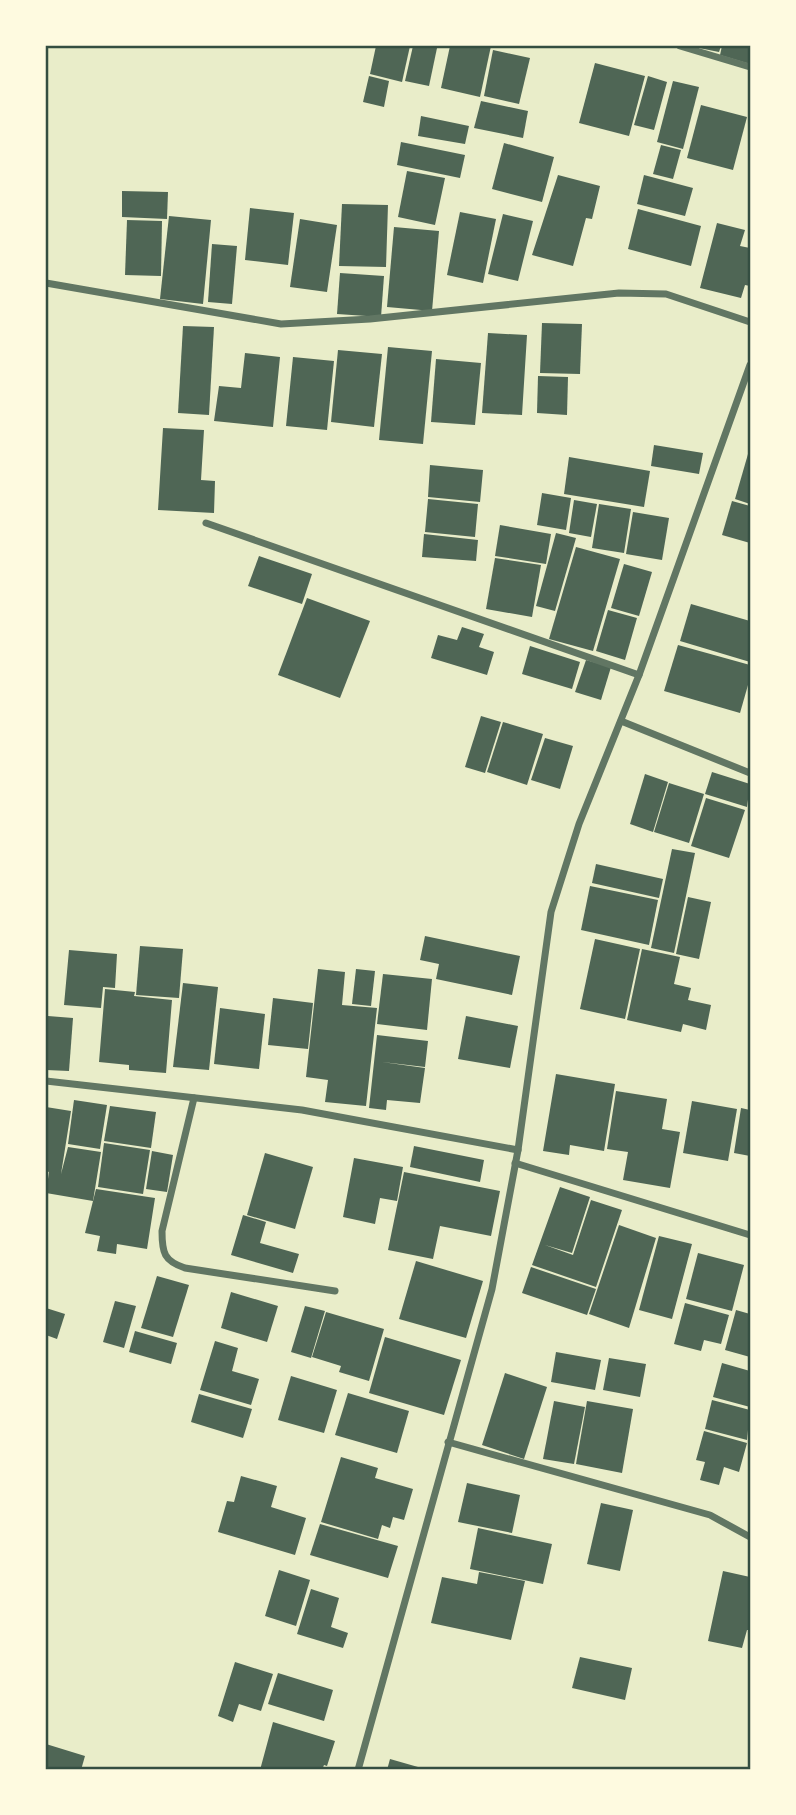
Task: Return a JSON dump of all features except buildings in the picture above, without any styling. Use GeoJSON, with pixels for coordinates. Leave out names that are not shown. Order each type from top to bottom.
{"type":"FeatureCollection","features":[{"type":"Feature","properties":{"kind":"street"},"geometry":{"type":"LineString","coordinates":[[680,46],[751,66]]}},
{"type":"Feature","properties":{"kind":"street"},"geometry":{"type":"LineString","coordinates":[[46,283],[281,324],[370,319],[619,293],[666,294],[751,322]]}},
{"type":"Feature","properties":{"kind":"street"},"geometry":{"type":"LineString","coordinates":[[358,1769],[492,1289],[518,1150],[551,912],[579,824],[639,675],[748,382],[751,365]]}},
{"type":"Feature","properties":{"kind":"street"},"geometry":{"type":"LineString","coordinates":[[206,523],[639,675]]}},
{"type":"Feature","properties":{"kind":"street"},"geometry":{"type":"LineString","coordinates":[[621,722],[751,773]]}},
{"type":"Feature","properties":{"kind":"street"},"geometry":{"type":"LineString","coordinates":[[46,1081],[302,1110],[518,1150]]}},
{"type":"Feature","properties":{"kind":"street"},"geometry":{"type":"LineString","coordinates":[[194,1098],[162,1231],[162,1252],[169,1263],[186,1268],[335,1291]]}},
{"type":"Feature","properties":{"kind":"street"},"geometry":{"type":"LineString","coordinates":[[515,1163],[751,1235]]}},
{"type":"Feature","properties":{"kind":"street"},"geometry":{"type":"LineString","coordinates":[[448,1442],[710,1515],[751,1537]]}}]}
